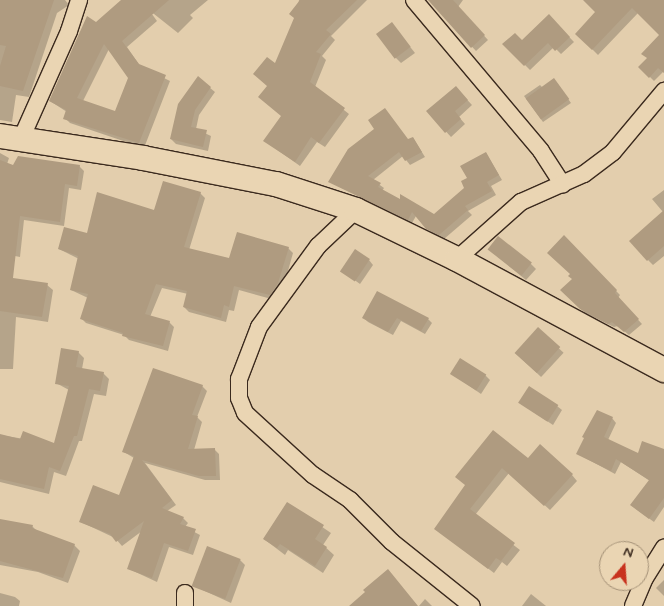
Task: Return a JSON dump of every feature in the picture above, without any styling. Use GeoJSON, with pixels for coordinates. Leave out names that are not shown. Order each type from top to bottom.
{"type":"FeatureCollection","features":[{"type":"Feature","properties":{"kind":"street"},"geometry":{"type":"LineString","coordinates":[[79,0],[69,31],[10,138],[143,158],[276,184],[356,210],[457,259],[664,370]]}},
{"type":"Feature","properties":{"kind":"street"},"geometry":{"type":"LineString","coordinates":[[414,0],[535,143],[563,185]]}},
{"type":"Feature","properties":{"kind":"street"},"geometry":{"type":"LineString","coordinates":[[457,259],[521,202],[563,185],[584,174],[613,152],[664,91]]}},
{"type":"Feature","properties":{"kind":"street"},"geometry":{"type":"LineString","coordinates":[[356,210],[318,246],[259,328],[239,380],[239,398],[245,413],[313,475],[350,500],[392,542],[472,606]]}},
{"type":"Feature","properties":{"kind":"street"},"geometry":{"type":"LineString","coordinates":[[633,606],[645,578],[664,548]]}},
{"type":"Feature","properties":{"kind":"building"},"geometry":{"type":"Polygon","coordinates":[[[0,0],[54,0],[23,91],[0,86],[0,66],[6,46],[0,45],[0,0]]]}},
{"type":"Feature","properties":{"kind":"building"},"geometry":{"type":"Polygon","coordinates":[[[121,0],[169,0],[122,41],[139,64],[166,75],[139,143],[63,119],[66,110],[49,101],[87,16],[96,22],[121,0]],[[104,44],[77,98],[115,111],[128,78],[104,44]]]}},
{"type":"Feature","properties":{"kind":"building"},"geometry":{"type":"Polygon","coordinates":[[[300,0],[357,0],[326,30],[331,34],[316,52],[321,54],[310,82],[345,108],[319,143],[311,137],[295,162],[263,141],[281,116],[258,97],[267,86],[253,74],[267,57],[275,63],[294,18],[289,14],[300,0]]]}},
{"type":"Feature","properties":{"kind":"building"},"geometry":{"type":"Polygon","coordinates":[[[428,0],[453,0],[485,35],[471,48],[428,0]]]}},
{"type":"Feature","properties":{"kind":"building"},"geometry":{"type":"Polygon","coordinates":[[[583,0],[664,0],[664,73],[658,68],[649,78],[638,67],[647,58],[641,54],[659,35],[632,8],[592,50],[575,34],[595,12],[583,0]]]}},
{"type":"Feature","properties":{"kind":"building"},"geometry":{"type":"Polygon","coordinates":[[[549,14],[570,37],[555,51],[548,43],[524,66],[502,44],[515,33],[522,40],[549,14]]]}},
{"type":"Feature","properties":{"kind":"building"},"geometry":{"type":"Polygon","coordinates":[[[392,22],[411,47],[395,59],[376,34],[392,22]]]}},
{"type":"Feature","properties":{"kind":"building"},"geometry":{"type":"Polygon","coordinates":[[[198,76],[211,87],[195,110],[191,127],[207,130],[203,147],[170,139],[178,104],[198,76]]]}},
{"type":"Feature","properties":{"kind":"building"},"geometry":{"type":"Polygon","coordinates":[[[554,78],[569,99],[541,120],[526,99],[554,78]]]}},
{"type":"Feature","properties":{"kind":"building"},"geometry":{"type":"Polygon","coordinates":[[[456,86],[468,100],[455,111],[461,119],[445,133],[426,111],[456,86]]]}},
{"type":"Feature","properties":{"kind":"building"},"geometry":{"type":"Polygon","coordinates":[[[385,108],[408,139],[413,137],[422,152],[405,161],[399,152],[368,176],[381,183],[378,187],[400,199],[400,194],[434,214],[464,188],[461,181],[467,178],[460,166],[486,152],[499,175],[487,182],[492,191],[465,206],[468,210],[439,235],[426,229],[412,212],[408,220],[328,182],[348,149],[374,129],[368,120],[385,108]]]}},
{"type":"Feature","properties":{"kind":"building"},"geometry":{"type":"Polygon","coordinates":[[[18,156],[80,165],[77,186],[65,184],[60,222],[20,216],[13,278],[48,283],[42,317],[0,311],[0,160],[13,165],[18,156]]]}},
{"type":"Feature","properties":{"kind":"building"},"geometry":{"type":"Polygon","coordinates":[[[163,181],[201,192],[184,247],[229,258],[237,232],[289,247],[278,283],[270,295],[234,286],[229,307],[224,305],[221,318],[183,307],[187,291],[156,284],[145,314],[170,321],[163,346],[122,336],[123,333],[80,319],[88,294],[70,290],[78,256],[58,249],[64,227],[87,233],[97,192],[154,210],[163,181]]]}},
{"type":"Feature","properties":{"kind":"building"},"geometry":{"type":"Polygon","coordinates":[[[664,210],[664,246],[647,261],[629,241],[664,210]]]}},
{"type":"Feature","properties":{"kind":"building"},"geometry":{"type":"Polygon","coordinates":[[[564,235],[617,290],[615,293],[639,319],[624,332],[612,322],[608,324],[580,309],[560,290],[572,279],[568,276],[570,274],[547,253],[564,235]]]}},
{"type":"Feature","properties":{"kind":"building"},"geometry":{"type":"Polygon","coordinates":[[[498,236],[532,262],[521,276],[488,249],[498,236]]]}},
{"type":"Feature","properties":{"kind":"building"},"geometry":{"type":"Polygon","coordinates":[[[355,249],[370,259],[355,281],[340,271],[355,249]]]}},
{"type":"Feature","properties":{"kind":"building"},"geometry":{"type":"Polygon","coordinates":[[[377,291],[429,318],[421,331],[397,318],[388,332],[362,318],[377,291]]]}},
{"type":"Feature","properties":{"kind":"building"},"geometry":{"type":"Polygon","coordinates":[[[538,327],[560,347],[537,373],[515,353],[538,327]]]}},
{"type":"Feature","properties":{"kind":"building"},"geometry":{"type":"Polygon","coordinates":[[[61,348],[79,351],[76,367],[104,372],[100,391],[89,389],[77,436],[74,436],[60,471],[49,467],[44,489],[0,479],[0,434],[20,439],[23,431],[54,443],[69,386],[55,384],[61,348]]]}},
{"type":"Feature","properties":{"kind":"building"},"geometry":{"type":"Polygon","coordinates":[[[460,358],[486,374],[476,391],[450,374],[460,358]]]}},
{"type":"Feature","properties":{"kind":"building"},"geometry":{"type":"Polygon","coordinates":[[[153,368],[203,385],[192,415],[198,416],[188,449],[215,448],[216,476],[199,476],[142,460],[172,500],[162,508],[184,517],[180,524],[196,529],[188,551],[164,543],[152,578],[127,569],[144,521],[116,542],[110,534],[79,522],[93,485],[119,495],[134,456],[122,452],[153,368]]]}},
{"type":"Feature","properties":{"kind":"building"},"geometry":{"type":"Polygon","coordinates":[[[529,386],[558,405],[547,422],[518,403],[529,386]]]}},
{"type":"Feature","properties":{"kind":"building"},"geometry":{"type":"Polygon","coordinates":[[[597,410],[613,417],[604,437],[638,453],[642,441],[664,449],[664,498],[649,519],[630,505],[649,480],[616,459],[611,471],[576,454],[584,438],[582,437],[597,410]]]}},
{"type":"Feature","properties":{"kind":"building"},"geometry":{"type":"Polygon","coordinates":[[[493,430],[528,458],[540,444],[573,474],[544,506],[502,468],[470,509],[515,543],[501,561],[496,558],[488,569],[434,529],[465,485],[455,477],[493,430]]]}},
{"type":"Feature","properties":{"kind":"building"},"geometry":{"type":"Polygon","coordinates":[[[287,502],[324,525],[315,539],[327,547],[315,566],[280,544],[277,548],[263,539],[287,502]]]}},
{"type":"Feature","properties":{"kind":"building"},"geometry":{"type":"Polygon","coordinates":[[[0,519],[33,525],[32,528],[75,544],[63,578],[0,561],[0,519]]]}},
{"type":"Feature","properties":{"kind":"building"},"geometry":{"type":"Polygon","coordinates":[[[207,546],[241,559],[225,599],[192,586],[207,546]]]}},
{"type":"Feature","properties":{"kind":"building"},"geometry":{"type":"Polygon","coordinates":[[[388,569],[418,606],[349,606],[365,592],[363,590],[388,569]]]}}]}
